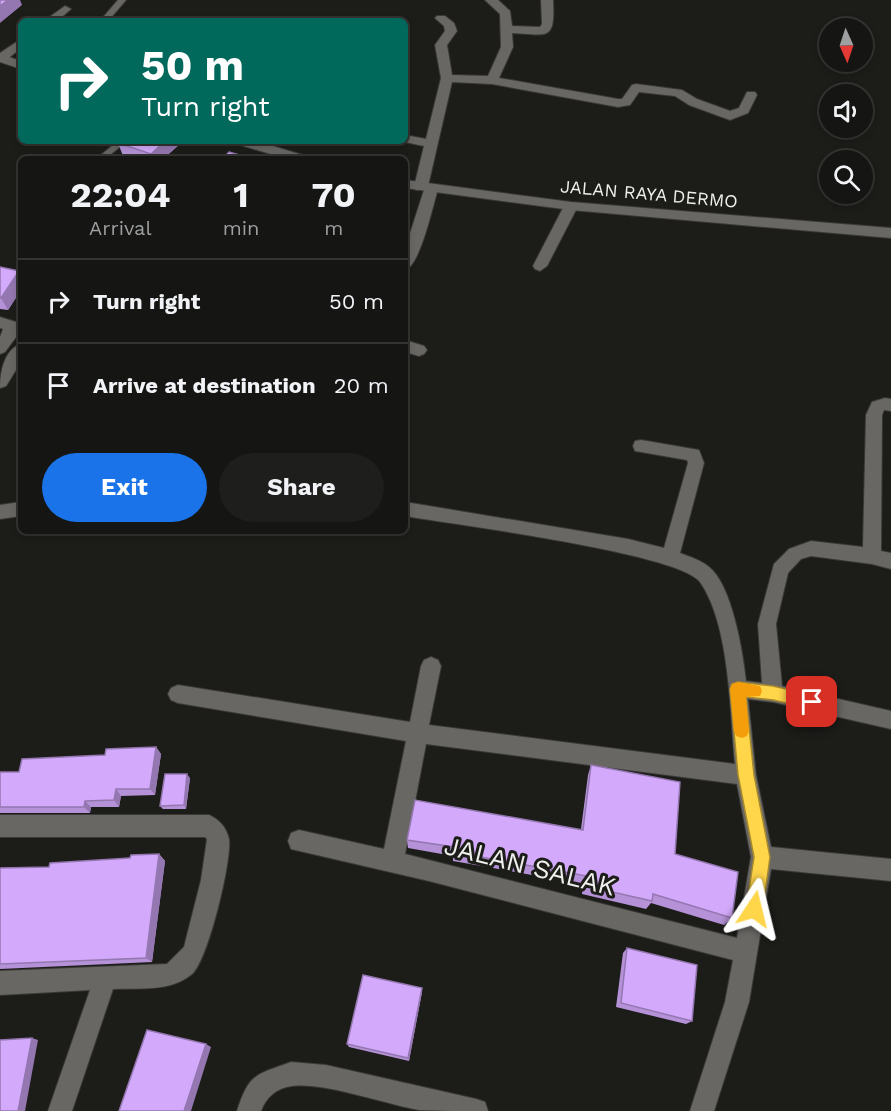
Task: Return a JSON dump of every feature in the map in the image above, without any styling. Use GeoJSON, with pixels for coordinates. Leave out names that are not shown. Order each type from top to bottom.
{"type":"FeatureCollection","features":[{"type":"Feature","properties":{"kind":"street"},"geometry":{"type":"LineString","coordinates":[[491,0],[506,13],[508,29],[507,46],[492,80]]}},
{"type":"Feature","properties":{"kind":"street"},"geometry":{"type":"LineString","coordinates":[[508,29],[544,31],[548,24],[547,0]]}},
{"type":"Feature","properties":{"kind":"street"},"geometry":{"type":"LineString","coordinates":[[54,18],[65,9]]}},
{"type":"Feature","properties":{"kind":"street"},"geometry":{"type":"LineString","coordinates":[[408,258],[416,240],[432,144],[447,78],[441,45],[451,31],[450,25],[441,18]]}},
{"type":"Feature","properties":{"kind":"street"},"geometry":{"type":"LineString","coordinates":[[0,58],[18,44]]}},
{"type":"Feature","properties":{"kind":"street"},"geometry":{"type":"LineString","coordinates":[[0,58],[18,64]]}},
{"type":"Feature","properties":{"kind":"street"},"geometry":{"type":"LineString","coordinates":[[447,78],[492,80],[618,103],[626,102],[636,88],[650,88],[678,93],[693,102],[714,108],[730,116],[744,110],[751,95]]}},
{"type":"Feature","properties":{"kind":"street"},"geometry":{"type":"LineString","coordinates":[[408,140],[432,144]]}},
{"type":"Feature","properties":{"kind":"street"},"geometry":{"type":"LineString","coordinates":[[267,145],[294,156]]}},
{"type":"Feature","properties":{"kind":"street","name":"JALAN RAYA DERMO"},"geometry":{"type":"LineString","coordinates":[[408,185],[571,206],[891,233]]}},
{"type":"Feature","properties":{"kind":"street"},"geometry":{"type":"LineString","coordinates":[[540,266],[571,206]]}},
{"type":"Feature","properties":{"kind":"street"},"geometry":{"type":"LineString","coordinates":[[0,322],[11,326],[11,333],[0,348]]}},
{"type":"Feature","properties":{"kind":"street"},"geometry":{"type":"LineString","coordinates":[[0,382],[18,355]]}},
{"type":"Feature","properties":{"kind":"street"},"geometry":{"type":"LineString","coordinates":[[872,556],[874,415],[878,406],[891,405]]}},
{"type":"Feature","properties":{"kind":"street"},"geometry":{"type":"LineString","coordinates":[[641,446],[693,455],[696,463],[669,557]]}},
{"type":"Feature","properties":{"kind":"street"},"geometry":{"type":"LineString","coordinates":[[0,512],[18,509]]}},
{"type":"Feature","properties":{"kind":"street"},"geometry":{"type":"LineString","coordinates":[[408,509],[628,546],[669,557],[705,574],[719,598],[734,654],[755,691],[891,720]]}},
{"type":"Feature","properties":{"kind":"street"},"geometry":{"type":"LineString","coordinates":[[702,1111],[737,1002],[762,857],[746,775],[755,691],[780,569],[795,554],[811,548],[872,556],[891,561]]}},
{"type":"Feature","properties":{"kind":"street"},"geometry":{"type":"LineString","coordinates":[[392,862],[431,666]]}},
{"type":"Feature","properties":{"kind":"street"},"geometry":{"type":"LineString","coordinates":[[178,694],[418,733],[746,775]]}},
{"type":"Feature","properties":{"kind":"street"},"geometry":{"type":"LineString","coordinates":[[0,826],[196,825],[213,829],[218,841],[196,945],[190,958],[171,975],[0,982]]}},
{"type":"Feature","properties":{"kind":"street","name":"JALAN SALAK"},"geometry":{"type":"LineString","coordinates":[[299,841],[392,862],[746,952]]}},
{"type":"Feature","properties":{"kind":"street"},"geometry":{"type":"LineString","coordinates":[[762,857],[891,870]]}},
{"type":"Feature","properties":{"kind":"street"},"geometry":{"type":"LineString","coordinates":[[60,1111],[106,977]]}},
{"type":"Feature","properties":{"kind":"street"},"geometry":{"type":"LineString","coordinates":[[249,1111],[254,1095],[263,1085],[291,1074],[326,1077],[476,1111]]}},
{"type":"Feature","properties":{"kind":"lane"},"geometry":{"type":"LineString","coordinates":[[107,18],[122,0]]}},
{"type":"Feature","properties":{"kind":"lane"},"geometry":{"type":"LineString","coordinates":[[104,156],[119,144]]}},
{"type":"Feature","properties":{"kind":"building"},"geometry":{"type":"Polygon","coordinates":[[[0,0],[8,0],[0,6],[0,0]]]}},
{"type":"Feature","properties":{"kind":"building"},"geometry":{"type":"Polygon","coordinates":[[[121,144],[162,144],[151,154],[121,144]]]}},
{"type":"Feature","properties":{"kind":"building"},"geometry":{"type":"Polygon","coordinates":[[[229,152],[243,156],[225,156],[229,152]]]}},
{"type":"Feature","properties":{"kind":"building"},"geometry":{"type":"Polygon","coordinates":[[[0,267],[18,271],[18,272],[0,298],[0,267]]]}},
{"type":"Feature","properties":{"kind":"building"},"geometry":{"type":"Polygon","coordinates":[[[156,747],[150,789],[116,789],[114,800],[85,801],[84,807],[0,807],[0,772],[19,772],[22,759],[105,755],[106,749],[156,747]]]}},
{"type":"Feature","properties":{"kind":"building"},"geometry":{"type":"Polygon","coordinates":[[[591,765],[680,782],[675,854],[738,872],[732,918],[653,894],[652,901],[586,886],[587,876],[453,852],[454,847],[407,840],[415,800],[583,830],[591,765]]]}},
{"type":"Feature","properties":{"kind":"building"},"geometry":{"type":"Polygon","coordinates":[[[165,774],[187,774],[184,805],[160,806],[165,774]]]}},
{"type":"Feature","properties":{"kind":"building"},"geometry":{"type":"Polygon","coordinates":[[[159,854],[146,958],[0,964],[0,868],[49,867],[50,863],[159,854]]]}},
{"type":"Feature","properties":{"kind":"building"},"geometry":{"type":"Polygon","coordinates":[[[627,948],[697,965],[692,1021],[621,1003],[627,948]]]}},
{"type":"Feature","properties":{"kind":"building"},"geometry":{"type":"Polygon","coordinates":[[[363,975],[422,988],[408,1058],[347,1044],[363,975]]]}},
{"type":"Feature","properties":{"kind":"building"},"geometry":{"type":"Polygon","coordinates":[[[147,1030],[206,1044],[184,1111],[119,1111],[147,1030]]]}},
{"type":"Feature","properties":{"kind":"building"},"geometry":{"type":"Polygon","coordinates":[[[32,1038],[18,1111],[0,1111],[0,1040],[32,1038]]]}},
{"type":"Feature","properties":{"kind":"slow traffic"},"geometry":{"type":"LineString","coordinates":[[742,731],[738,689],[755,691]]}},
{"type":"Feature","properties":{"kind":"route"},"geometry":{"type":"LineString","coordinates":[[754,909],[762,857],[746,775],[738,689],[773,693],[812,702]]}}]}
